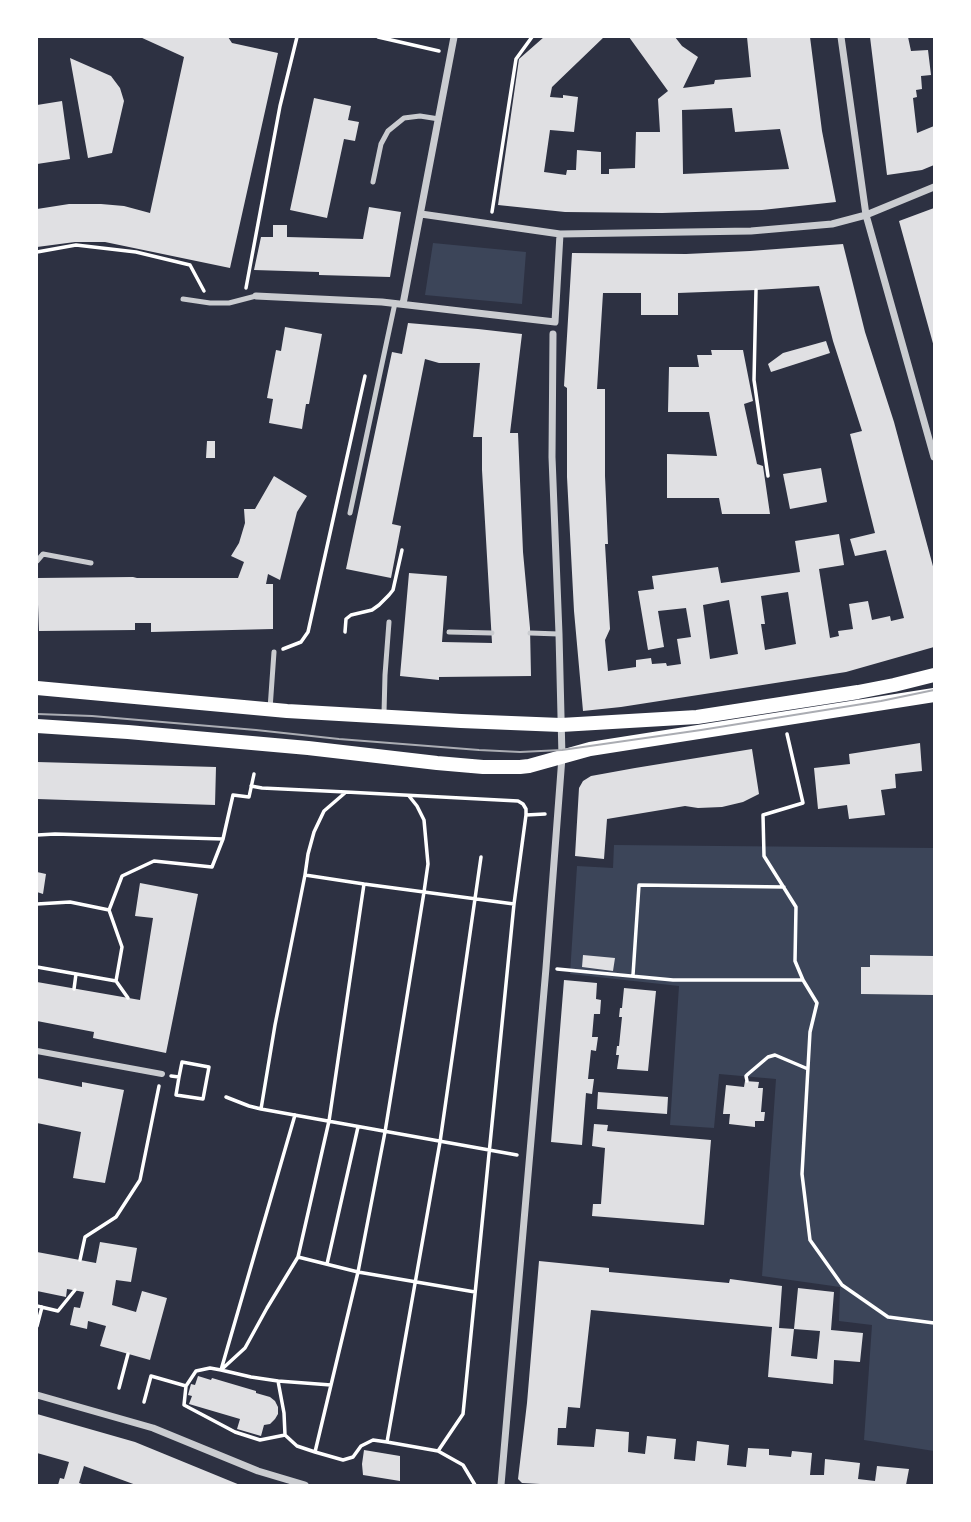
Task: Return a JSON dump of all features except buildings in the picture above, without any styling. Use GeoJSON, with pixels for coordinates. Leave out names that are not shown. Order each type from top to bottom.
{"type":"FeatureCollection","features":[{"type":"Feature","properties":{"kind":"main road"},"geometry":{"type":"LineString","coordinates":[[49,686],[270,709],[561,725],[697,717],[882,687],[934,675]]}},
{"type":"Feature","properties":{"kind":"main road"},"geometry":{"type":"LineString","coordinates":[[37,726],[308,748],[484,766],[529,766],[562,749],[599,748],[934,695]]}},
{"type":"Feature","properties":{"kind":"street"},"geometry":{"type":"LineString","coordinates":[[399,304],[421,214],[454,37]]}},
{"type":"Feature","properties":{"kind":"street"},"geometry":{"type":"LineString","coordinates":[[841,37],[866,215],[934,457]]}},
{"type":"Feature","properties":{"kind":"street"},"geometry":{"type":"LineString","coordinates":[[421,214],[560,234],[751,231],[832,224],[866,215],[934,187]]}},
{"type":"Feature","properties":{"kind":"street"},"geometry":{"type":"LineString","coordinates":[[256,296],[399,304],[555,322],[560,234]]}},
{"type":"Feature","properties":{"kind":"street"},"geometry":{"type":"LineString","coordinates":[[501,1485],[546,968],[562,749],[552,457],[553,334]]}},
{"type":"Feature","properties":{"kind":"street"},"geometry":{"type":"LineString","coordinates":[[37,1051],[162,1074]]}},
{"type":"Feature","properties":{"kind":"street"},"geometry":{"type":"LineString","coordinates":[[37,1395],[153,1428],[258,1471],[305,1485]]}},
{"type":"Feature","properties":{"kind":"lane"},"geometry":{"type":"LineString","coordinates":[[373,182],[388,131],[404,118],[419,116],[439,119]]}},
{"type":"Feature","properties":{"kind":"lane"},"geometry":{"type":"LineString","coordinates":[[183,299],[229,303],[256,296]]}},
{"type":"Feature","properties":{"kind":"lane"},"geometry":{"type":"LineString","coordinates":[[350,513],[399,304]]}},
{"type":"Feature","properties":{"kind":"lane"},"geometry":{"type":"LineString","coordinates":[[37,561],[43,554],[91,563]]}},
{"type":"Feature","properties":{"kind":"lane"},"geometry":{"type":"LineString","coordinates":[[384,717],[390,622]]}},
{"type":"Feature","properties":{"kind":"lane"},"geometry":{"type":"LineString","coordinates":[[449,632],[492,633]]}},
{"type":"Feature","properties":{"kind":"lane"},"geometry":{"type":"LineString","coordinates":[[530,633],[559,634]]}},
{"type":"Feature","properties":{"kind":"lane"},"geometry":{"type":"LineString","coordinates":[[270,709],[274,652]]}},
{"type":"Feature","properties":{"kind":"path"},"geometry":{"type":"LineString","coordinates":[[247,284],[279,106],[297,37]]}},
{"type":"Feature","properties":{"kind":"path"},"geometry":{"type":"LineString","coordinates":[[378,37],[451,54]]}},
{"type":"Feature","properties":{"kind":"path"},"geometry":{"type":"LineString","coordinates":[[490,224],[516,59],[533,37]]}},
{"type":"Feature","properties":{"kind":"path"},"geometry":{"type":"LineString","coordinates":[[37,252],[76,245],[137,250],[190,265],[210,303]]}},
{"type":"Feature","properties":{"kind":"path"},"geometry":{"type":"LineString","coordinates":[[756,290],[754,380],[768,476]]}},
{"type":"Feature","properties":{"kind":"path"},"geometry":{"type":"LineString","coordinates":[[274,652],[301,642],[307,632],[368,366]]}},
{"type":"Feature","properties":{"kind":"path"},"geometry":{"type":"LineString","coordinates":[[345,632],[346,619],[351,615],[372,610],[389,596],[393,590],[401,550]]}},
{"type":"Feature","properties":{"kind":"path"},"geometry":{"type":"LineString","coordinates":[[781,719],[788,737],[803,803],[763,815],[764,856],[796,907],[795,961],[817,1003],[810,1032],[802,1174],[810,1240],[842,1285],[888,1317],[934,1324]]}},
{"type":"Feature","properties":{"kind":"path"},"geometry":{"type":"LineString","coordinates":[[128,999],[116,981],[122,947],[109,910],[122,876],[154,861],[212,867],[223,839],[233,795],[248,797],[254,774]]}},
{"type":"Feature","properties":{"kind":"path"},"geometry":{"type":"LineString","coordinates":[[251,786],[518,802],[526,809],[463,1414],[438,1451]]}},
{"type":"Feature","properties":{"kind":"path"},"geometry":{"type":"LineString","coordinates":[[261,1109],[307,854],[324,811],[346,792]]}},
{"type":"Feature","properties":{"kind":"path"},"geometry":{"type":"LineString","coordinates":[[315,1452],[358,1272],[385,1132],[424,892],[428,864],[426,830],[417,806],[409,796]]}},
{"type":"Feature","properties":{"kind":"path"},"geometry":{"type":"LineString","coordinates":[[526,815],[550,814]]}},
{"type":"Feature","properties":{"kind":"path"},"geometry":{"type":"LineString","coordinates":[[37,835],[223,839]]}},
{"type":"Feature","properties":{"kind":"path"},"geometry":{"type":"LineString","coordinates":[[387,1442],[440,1142],[481,858]]}},
{"type":"Feature","properties":{"kind":"path"},"geometry":{"type":"LineString","coordinates":[[305,875],[514,904]]}},
{"type":"Feature","properties":{"kind":"path"},"geometry":{"type":"LineString","coordinates":[[221,1370],[245,1348],[298,1257],[330,1121],[364,884]]}},
{"type":"Feature","properties":{"kind":"path"},"geometry":{"type":"LineString","coordinates":[[633,976],[639,885],[784,887]]}},
{"type":"Feature","properties":{"kind":"path"},"geometry":{"type":"LineString","coordinates":[[37,904],[70,902],[109,910]]}},
{"type":"Feature","properties":{"kind":"path"},"geometry":{"type":"LineString","coordinates":[[37,967],[116,981]]}},
{"type":"Feature","properties":{"kind":"path"},"geometry":{"type":"LineString","coordinates":[[546,968],[673,980],[803,980]]}},
{"type":"Feature","properties":{"kind":"path"},"geometry":{"type":"LineString","coordinates":[[74,989],[76,974]]}},
{"type":"Feature","properties":{"kind":"path"},"geometry":{"type":"LineString","coordinates":[[747,1081],[748,1074],[768,1057],[775,1055],[808,1069]]}},
{"type":"Feature","properties":{"kind":"path"},"geometry":{"type":"LineString","coordinates":[[182,1062],[209,1067],[203,1099],[176,1095],[178,1077],[182,1062]]}},
{"type":"Feature","properties":{"kind":"path"},"geometry":{"type":"LineString","coordinates":[[80,1261],[85,1237],[116,1217],[140,1180],[162,1074]]}},
{"type":"Feature","properties":{"kind":"path"},"geometry":{"type":"LineString","coordinates":[[226,1097],[261,1109],[530,1157]]}},
{"type":"Feature","properties":{"kind":"path"},"geometry":{"type":"LineString","coordinates":[[221,1370],[295,1115]]}},
{"type":"Feature","properties":{"kind":"path"},"geometry":{"type":"LineString","coordinates":[[327,1264],[358,1127]]}},
{"type":"Feature","properties":{"kind":"path"},"geometry":{"type":"LineString","coordinates":[[298,1257],[358,1272],[475,1292]]}},
{"type":"Feature","properties":{"kind":"path"},"geometry":{"type":"LineString","coordinates":[[37,1326],[40,1307],[58,1311],[75,1290]]}},
{"type":"Feature","properties":{"kind":"path"},"geometry":{"type":"LineString","coordinates":[[119,1388],[128,1354]]}},
{"type":"Feature","properties":{"kind":"path"},"geometry":{"type":"LineString","coordinates":[[285,1435],[260,1440],[235,1432],[184,1405],[186,1386],[196,1371],[210,1368],[278,1381],[331,1385]]}},
{"type":"Feature","properties":{"kind":"path"},"geometry":{"type":"LineString","coordinates":[[144,1402],[151,1376],[186,1386]]}},
{"type":"Feature","properties":{"kind":"path"},"geometry":{"type":"LineString","coordinates":[[278,1381],[285,1435],[297,1446],[343,1460],[353,1457],[360,1446],[373,1440],[438,1451],[463,1465],[475,1485]]}},
{"type":"Feature","properties":{"kind":"shaded area"},"geometry":{"type":"Polygon","coordinates":[[[433,243],[526,252],[522,304],[425,295],[433,243]]]}},
{"type":"Feature","properties":{"kind":"shaded area"},"geometry":{"type":"Polygon","coordinates":[[[614,845],[934,848],[934,1451],[864,1440],[872,1325],[839,1321],[840,1287],[762,1276],[776,1079],[719,1074],[714,1128],[670,1125],[679,986],[570,974],[577,866],[613,868],[614,845]]]}},
{"type":"Feature","properties":{"kind":"tram line"},"geometry":{"type":"LineString","coordinates":[[37,714],[92,716],[339,739],[520,752],[562,750],[701,730],[934,690]]}}]}
